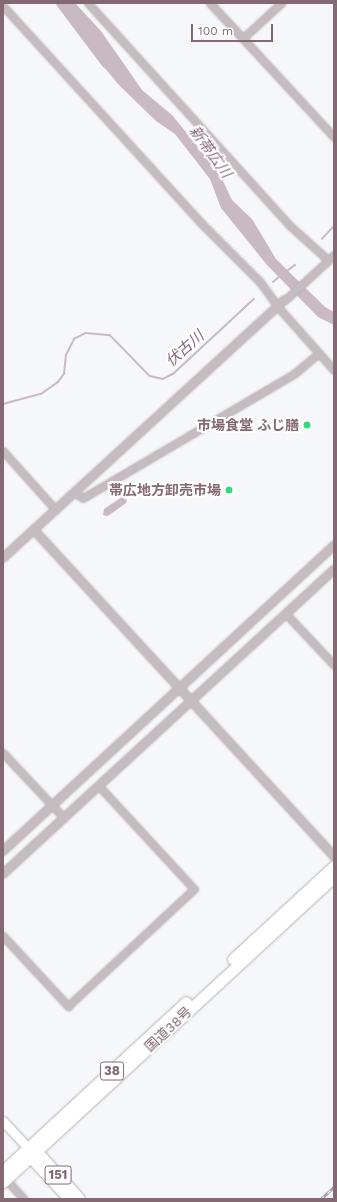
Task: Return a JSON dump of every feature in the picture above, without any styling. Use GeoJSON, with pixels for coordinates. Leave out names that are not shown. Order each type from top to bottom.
{"type":"FeatureCollection","features":[{"type":"Feature","properties":{"kind":"highway","name":"国道38号"},"geometry":{"type":"LineString","coordinates":[[32,1152],[334,866]]}},
{"type":"Feature","properties":{"kind":"highway","name":"国道38号"},"geometry":{"type":"LineString","coordinates":[[4,1177],[334,877]]}},
{"type":"Feature","properties":{"kind":"main road"},"geometry":{"type":"LineString","coordinates":[[3,1121],[32,1152]]}},
{"type":"Feature","properties":{"kind":"main road","name":"151"},"geometry":{"type":"LineString","coordinates":[[32,1152],[64,1197]]}},
{"type":"Feature","properties":{"kind":"main road","name":"151"},"geometry":{"type":"LineString","coordinates":[[32,1152],[80,1199]]}},
{"type":"Feature","properties":{"kind":"street"},"geometry":{"type":"LineString","coordinates":[[88,3],[289,226],[328,260]]}},
{"type":"Feature","properties":{"kind":"street"},"geometry":{"type":"LineString","coordinates":[[210,3],[334,137]]}},
{"type":"Feature","properties":{"kind":"street"},"geometry":{"type":"LineString","coordinates":[[243,38],[281,3]]}},
{"type":"Feature","properties":{"kind":"street"},"geometry":{"type":"LineString","coordinates":[[3,6],[202,224],[260,282],[278,307],[334,370]]}},
{"type":"Feature","properties":{"kind":"street"},"geometry":{"type":"LineString","coordinates":[[3,558],[334,255]]}},
{"type":"Feature","properties":{"kind":"street"},"geometry":{"type":"LineString","coordinates":[[75,493],[83,498],[295,374],[319,353]]}},
{"type":"Feature","properties":{"kind":"street"},"geometry":{"type":"LineString","coordinates":[[3,451],[56,510]]}},
{"type":"Feature","properties":{"kind":"street"},"geometry":{"type":"LineString","coordinates":[[34,530],[334,856]]}},
{"type":"Feature","properties":{"kind":"street"},"geometry":{"type":"LineString","coordinates":[[3,851],[334,546]]}},
{"type":"Feature","properties":{"kind":"street"},"geometry":{"type":"LineString","coordinates":[[3,874],[334,570]]}},
{"type":"Feature","properties":{"kind":"street"},"geometry":{"type":"LineString","coordinates":[[286,614],[334,665]]}},
{"type":"Feature","properties":{"kind":"street"},"geometry":{"type":"LineString","coordinates":[[3,753],[64,818]]}},
{"type":"Feature","properties":{"kind":"street"},"geometry":{"type":"LineString","coordinates":[[3,936],[68,1006],[194,889],[99,786]]}},
{"type":"Feature","properties":{"kind":"street"},"geometry":{"type":"LineString","coordinates":[[4,1177],[24,1199]]}},
{"type":"Feature","properties":{"kind":"shaded area"},"geometry":{"type":"Polygon","coordinates":[[[58,3],[75,3],[101,31],[142,90],[172,115],[219,173],[232,200],[252,219],[276,259],[325,307],[334,312],[334,325],[318,317],[267,265],[221,208],[210,179],[175,134],[156,121],[119,85],[103,66],[91,38],[58,3]]]}},
{"type":"Feature","properties":{"kind":"shaded area"},"geometry":{"type":"Polygon","coordinates":[[[122,497],[127,500],[126,503],[108,516],[103,515],[104,509],[122,497]]]}},
{"type":"Feature","properties":{"kind":"waterway","name":"新帯広川"},"geometry":{"type":"LineString","coordinates":[[61,3],[107,64]]}},
{"type":"Feature","properties":{"kind":"waterway","name":"伏古川"},"geometry":{"type":"LineString","coordinates":[[322,239],[334,226]]}},
{"type":"Feature","properties":{"kind":"waterway","name":"伏古川"},"geometry":{"type":"LineString","coordinates":[[287,271],[295,265]]}},
{"type":"Feature","properties":{"kind":"waterway","name":"伏古川"},"geometry":{"type":"LineString","coordinates":[[273,282],[279,277]]}},
{"type":"Feature","properties":{"kind":"waterway","name":"伏古川"},"geometry":{"type":"LineString","coordinates":[[3,404],[41,394],[58,382],[64,374],[66,355],[74,339],[86,333],[110,335],[150,376],[163,379],[173,374],[254,299]]}},
{"type":"Feature","properties":{"kind":"railway"},"geometry":{"type":"LineString","coordinates":[[321,1199],[334,1187]]}},
{"type":"Feature","properties":{"kind":"place","name":"市場食堂 ふじ膳"},"geometry":{"type":"Point","coordinates":[307,425]}},
{"type":"Feature","properties":{"kind":"place","name":"帯広地方卸売市場"},"geometry":{"type":"Point","coordinates":[229,490]}}]}
